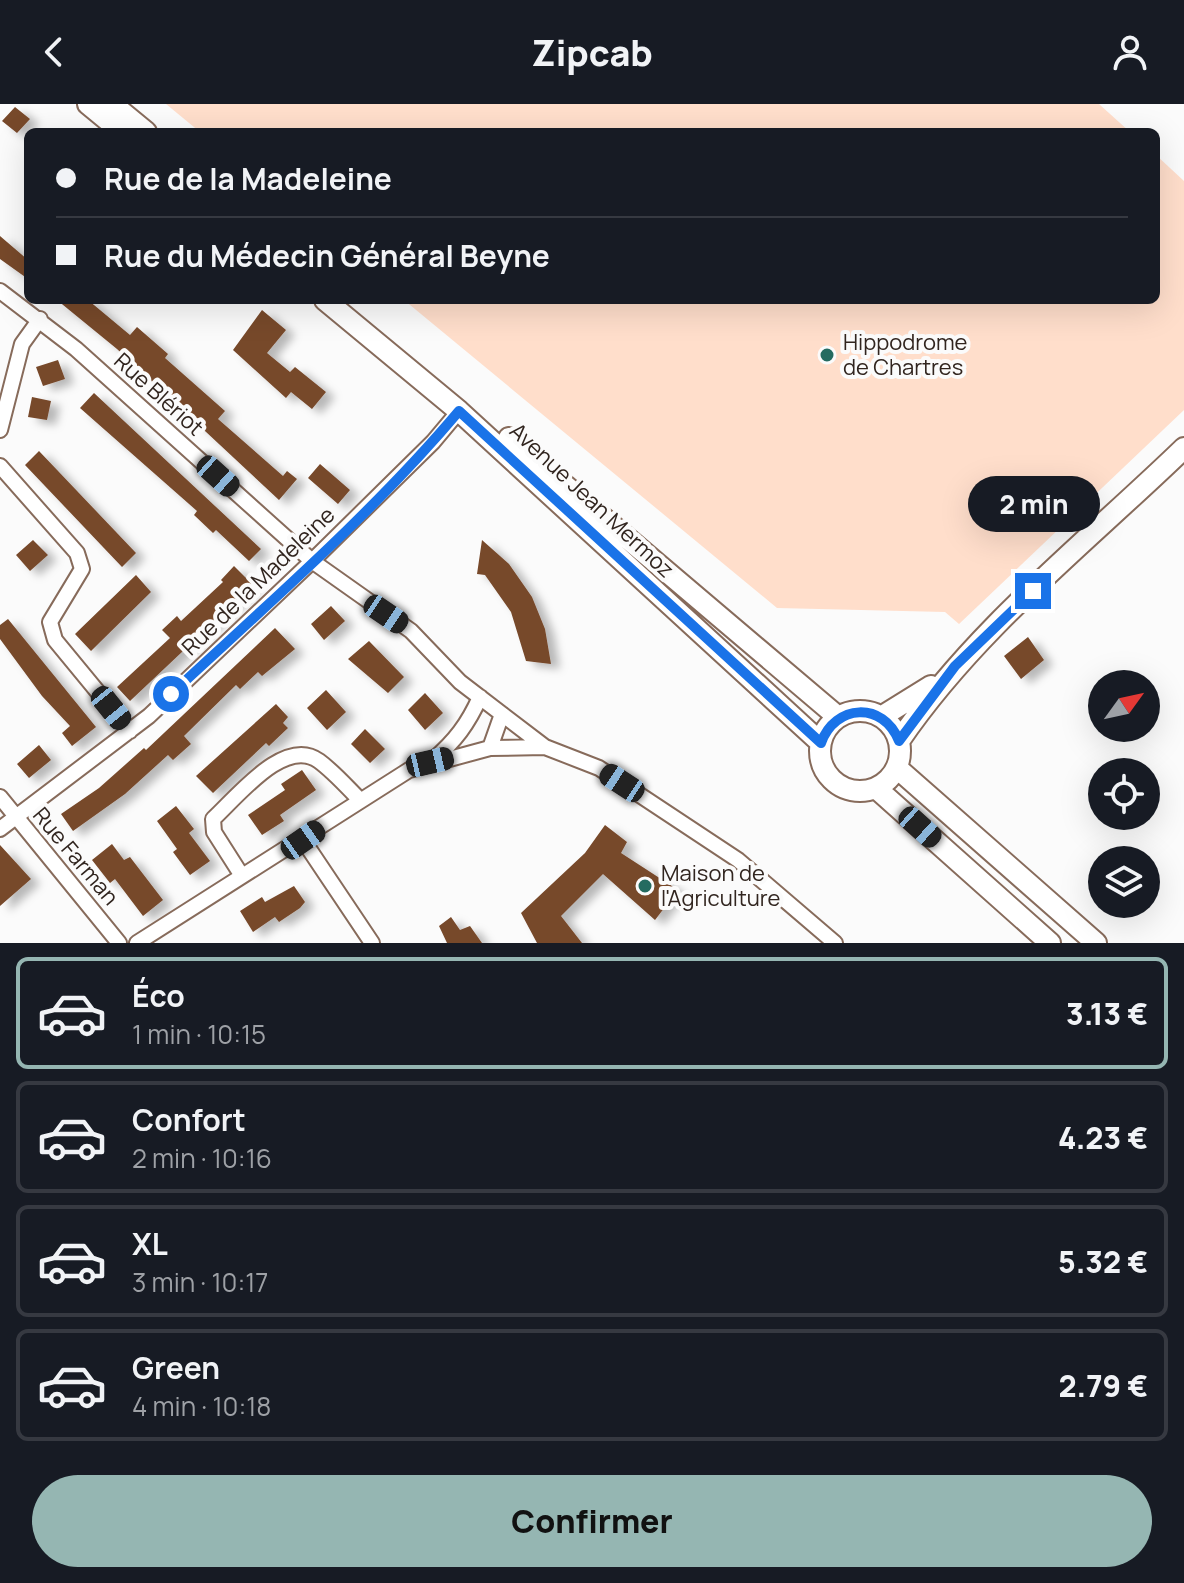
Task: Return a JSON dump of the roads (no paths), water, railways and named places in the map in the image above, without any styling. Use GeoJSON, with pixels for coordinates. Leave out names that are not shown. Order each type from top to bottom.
{"type":"FeatureCollection","features":[{"type":"Feature","properties":{"kind":"main road"},"geometry":{"type":"LineString","coordinates":[[88,104],[117,128]]}},
{"type":"Feature","properties":{"kind":"main road"},"geometry":{"type":"LineString","coordinates":[[112,104],[141,128]]}},
{"type":"Feature","properties":{"kind":"main road","name":"Avenue Jean Mermoz"},"geometry":{"type":"LineString","coordinates":[[330,304],[459,411],[821,743],[823,768],[840,786],[864,792],[876,788]]}},
{"type":"Feature","properties":{"kind":"main road","name":"Avenue Jean Mermoz"},"geometry":{"type":"LineString","coordinates":[[350,304],[838,717]]}},
{"type":"Feature","properties":{"kind":"main road"},"geometry":{"type":"LineString","coordinates":[[881,717],[920,695],[955,666],[1184,448]]}},
{"type":"Feature","properties":{"kind":"main road"},"geometry":{"type":"LineString","coordinates":[[955,666],[899,741],[897,768],[876,788],[1050,943]]}},
{"type":"Feature","properties":{"kind":"main road"},"geometry":{"type":"LineString","coordinates":[[821,743],[838,717],[860,711],[881,717],[899,741]]}},
{"type":"Feature","properties":{"kind":"main road"},"geometry":{"type":"LineString","coordinates":[[897,768],[1096,943]]}},
{"type":"Feature","properties":{"kind":"street","name":"Rue Blériot"},"geometry":{"type":"LineString","coordinates":[[0,291],[40,319],[312,561],[411,631],[460,682],[545,747]]}},
{"type":"Feature","properties":{"kind":"street"},"geometry":{"type":"LineString","coordinates":[[0,430],[22,344],[40,319]]}},
{"type":"Feature","properties":{"kind":"street","name":"Rue de la Madeleine"},"geometry":{"type":"LineString","coordinates":[[0,829],[130,731],[312,561],[433,442],[459,411]]}},
{"type":"Feature","properties":{"kind":"street"},"geometry":{"type":"LineString","coordinates":[[0,466],[77,553],[82,569],[50,622],[55,640],[130,731]]}},
{"type":"Feature","properties":{"kind":"street"},"geometry":{"type":"LineString","coordinates":[[430,762],[461,733],[480,697]]}},
{"type":"Feature","properties":{"kind":"street"},"geometry":{"type":"LineString","coordinates":[[490,748],[502,714]]}},
{"type":"Feature","properties":{"kind":"street"},"geometry":{"type":"LineString","coordinates":[[137,943],[409,770],[490,748],[545,747],[599,768],[738,860],[835,943]]}},
{"type":"Feature","properties":{"kind":"street"},"geometry":{"type":"LineString","coordinates":[[242,876],[214,832],[213,819],[282,757],[299,752],[317,759],[360,800]]}},
{"type":"Feature","properties":{"kind":"street","name":"Rue Farman"},"geometry":{"type":"LineString","coordinates":[[0,797],[119,943]]}},
{"type":"Feature","properties":{"kind":"street"},"geometry":{"type":"LineString","coordinates":[[303,840],[372,943]]}},
{"type":"Feature","properties":{"kind":"place","name":"Hippodrome de Chartres"},"geometry":{"type":"Point","coordinates":[827,355]}},
{"type":"Feature","properties":{"kind":"place","name":"Maison de l'Agriculture"},"geometry":{"type":"Point","coordinates":[645,886]}}]}
